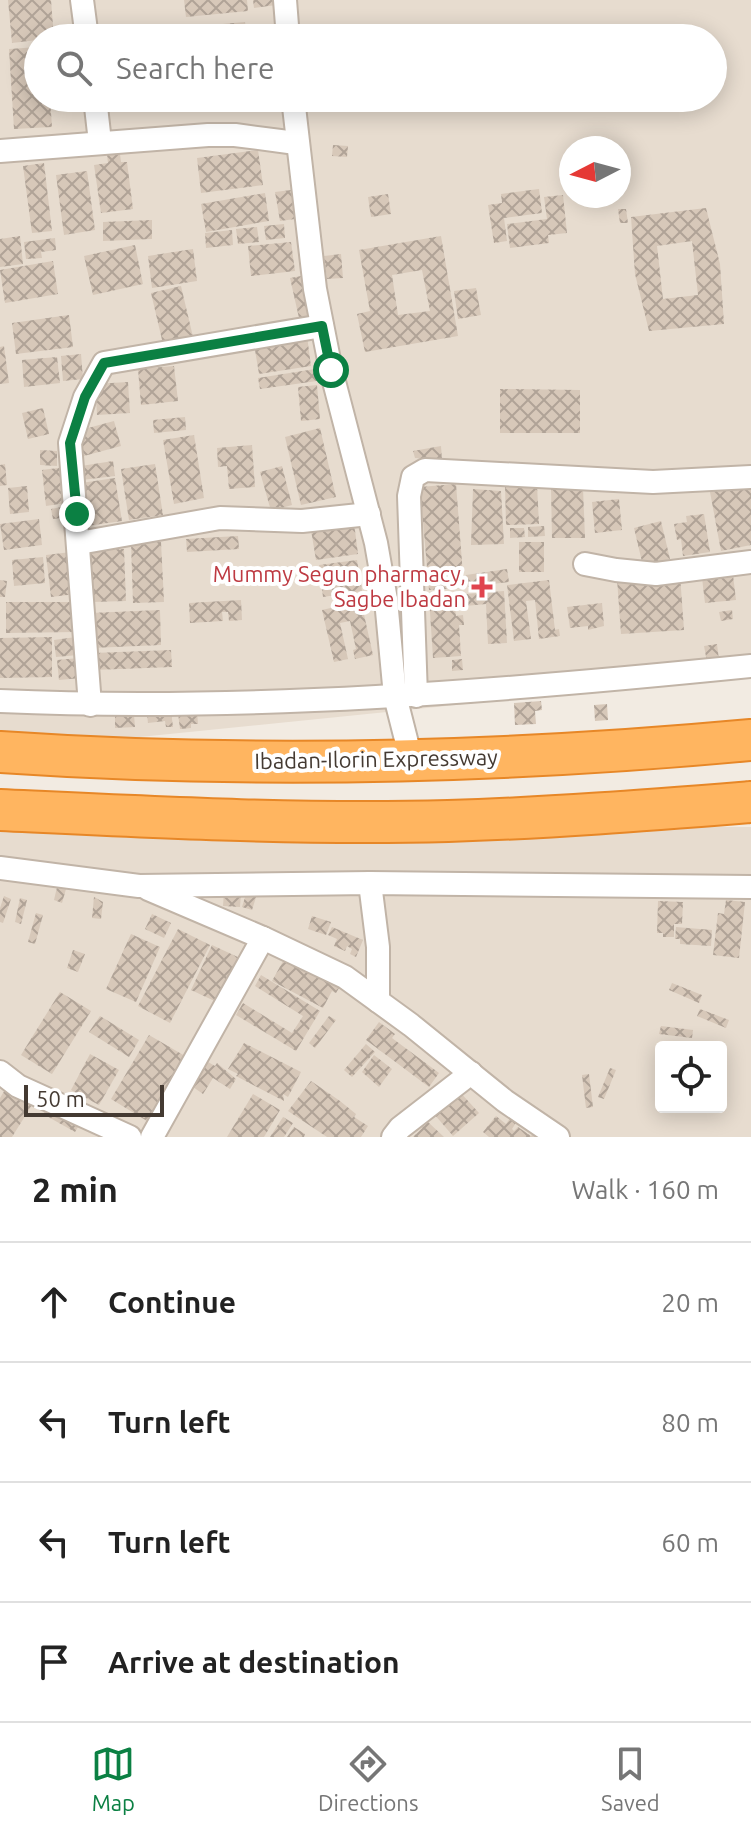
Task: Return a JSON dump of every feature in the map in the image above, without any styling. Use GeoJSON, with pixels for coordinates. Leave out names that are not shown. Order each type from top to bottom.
{"type":"FeatureCollection","features":[{"type":"Feature","properties":{"kind":"highway","name":"Ibadan-Ilorin Expressway"},"geometry":{"type":"LineString","coordinates":[[0,752],[225,761],[411,759],[552,754],[751,740]]}},
{"type":"Feature","properties":{"kind":"highway"},"geometry":{"type":"LineString","coordinates":[[0,810],[166,818],[385,822],[558,817],[751,802]]}},
{"type":"Feature","properties":{"kind":"street"},"geometry":{"type":"LineString","coordinates":[[82,0],[85,24]]}},
{"type":"Feature","properties":{"kind":"street"},"geometry":{"type":"LineString","coordinates":[[285,0],[287,24]]}},
{"type":"Feature","properties":{"kind":"street"},"geometry":{"type":"LineString","coordinates":[[97,112],[100,142]]}},
{"type":"Feature","properties":{"kind":"street"},"geometry":{"type":"LineString","coordinates":[[294,112],[315,289],[331,370],[369,514],[405,696],[411,759]]}},
{"type":"Feature","properties":{"kind":"street"},"geometry":{"type":"LineString","coordinates":[[0,151],[235,135],[296,143]]}},
{"type":"Feature","properties":{"kind":"street"},"geometry":{"type":"LineString","coordinates":[[90,705],[70,443],[85,397],[104,363],[322,326]]}},
{"type":"Feature","properties":{"kind":"street"},"geometry":{"type":"LineString","coordinates":[[405,696],[409,496],[413,477],[425,470],[653,482],[751,477]]}},
{"type":"Feature","properties":{"kind":"street"},"geometry":{"type":"LineString","coordinates":[[79,543],[220,518],[302,521],[369,514]]}},
{"type":"Feature","properties":{"kind":"street"},"geometry":{"type":"LineString","coordinates":[[585,564],[656,574],[751,562]]}},
{"type":"Feature","properties":{"kind":"street"},"geometry":{"type":"LineString","coordinates":[[0,701],[90,705],[405,696],[751,666]]}},
{"type":"Feature","properties":{"kind":"street"},"geometry":{"type":"LineString","coordinates":[[0,868],[139,886],[370,883],[751,887]]}},
{"type":"Feature","properties":{"kind":"street"},"geometry":{"type":"LineString","coordinates":[[370,883],[378,947],[378,1001]]}},
{"type":"Feature","properties":{"kind":"street"},"geometry":{"type":"LineString","coordinates":[[139,886],[263,938],[345,977],[505,1101],[558,1137]]}},
{"type":"Feature","properties":{"kind":"street"},"geometry":{"type":"LineString","coordinates":[[152,1137],[263,938]]}},
{"type":"Feature","properties":{"kind":"street"},"geometry":{"type":"LineString","coordinates":[[0,1072],[18,1086],[130,1137]]}},
{"type":"Feature","properties":{"kind":"street"},"geometry":{"type":"LineString","coordinates":[[393,1137],[400,1128],[471,1073]]}},
{"type":"Feature","properties":{"kind":"shaded area"},"geometry":{"type":"Polygon","coordinates":[[[0,0],[751,0],[751,675],[110,740],[0,732],[0,0]]]}},
{"type":"Feature","properties":{"kind":"shaded area"},"geometry":{"type":"Polygon","coordinates":[[[0,818],[457,827],[751,827],[751,1137],[0,1137],[0,818]]]}},
{"type":"Feature","properties":{"kind":"building"},"geometry":{"type":"Polygon","coordinates":[[[8,0],[51,0],[53,24],[24,24],[24,42],[12,43],[8,0]]]}},
{"type":"Feature","properties":{"kind":"building"},"geometry":{"type":"Polygon","coordinates":[[[184,0],[247,0],[248,11],[186,17],[184,0]]]}},
{"type":"Feature","properties":{"kind":"building"},"geometry":{"type":"Polygon","coordinates":[[[253,0],[275,0],[276,5],[254,8],[253,0]]]}},
{"type":"Feature","properties":{"kind":"building"},"geometry":{"type":"Polygon","coordinates":[[[24,48],[24,112],[51,112],[52,127],[14,129],[9,49],[24,48]]]}},
{"type":"Feature","properties":{"kind":"building"},"geometry":{"type":"Polygon","coordinates":[[[333,145],[348,146],[347,157],[332,156],[333,145]]]}},
{"type":"Feature","properties":{"kind":"building"},"geometry":{"type":"Polygon","coordinates":[[[258,150],[263,185],[201,193],[197,158],[258,150]]]}},
{"type":"Feature","properties":{"kind":"building"},"geometry":{"type":"Polygon","coordinates":[[[120,154],[121,162],[127,162],[133,209],[101,213],[94,165],[108,163],[107,155],[120,154]]]}},
{"type":"Feature","properties":{"kind":"building"},"geometry":{"type":"Polygon","coordinates":[[[44,163],[52,231],[32,233],[23,166],[44,163]]]}},
{"type":"Feature","properties":{"kind":"building"},"geometry":{"type":"Polygon","coordinates":[[[87,171],[95,230],[64,235],[56,175],[87,171]]]}},
{"type":"Feature","properties":{"kind":"building"},"geometry":{"type":"Polygon","coordinates":[[[539,189],[542,213],[504,218],[507,241],[494,243],[488,205],[502,203],[501,194],[539,189]]]}},
{"type":"Feature","properties":{"kind":"building"},"geometry":{"type":"Polygon","coordinates":[[[291,190],[295,219],[280,221],[275,192],[291,190]]]}},
{"type":"Feature","properties":{"kind":"building"},"geometry":{"type":"Polygon","coordinates":[[[265,193],[269,221],[206,232],[201,204],[265,193]]]}},
{"type":"Feature","properties":{"kind":"building"},"geometry":{"type":"Polygon","coordinates":[[[388,194],[391,214],[371,217],[368,197],[388,194]]]}},
{"type":"Feature","properties":{"kind":"building"},"geometry":{"type":"Polygon","coordinates":[[[559,195],[559,208],[564,208],[567,233],[548,235],[549,243],[510,248],[507,224],[547,219],[544,197],[559,195]]]}},
{"type":"Feature","properties":{"kind":"building"},"geometry":{"type":"Polygon","coordinates":[[[706,208],[720,264],[724,324],[649,331],[635,274],[631,217],[706,208]],[[692,241],[657,246],[663,299],[698,295],[692,241]]]}},
{"type":"Feature","properties":{"kind":"building"},"geometry":{"type":"Polygon","coordinates":[[[618,209],[626,209],[628,223],[620,223],[618,209]]]}},
{"type":"Feature","properties":{"kind":"building"},"geometry":{"type":"Polygon","coordinates":[[[152,220],[152,239],[103,241],[103,222],[152,220]]]}},
{"type":"Feature","properties":{"kind":"building"},"geometry":{"type":"Polygon","coordinates":[[[284,224],[285,238],[266,240],[264,226],[284,224]]]}},
{"type":"Feature","properties":{"kind":"building"},"geometry":{"type":"Polygon","coordinates":[[[257,227],[259,242],[238,244],[236,229],[257,227]]]}},
{"type":"Feature","properties":{"kind":"building"},"geometry":{"type":"Polygon","coordinates":[[[232,230],[233,245],[206,248],[205,233],[232,230]]]}},
{"type":"Feature","properties":{"kind":"building"},"geometry":{"type":"Polygon","coordinates":[[[20,236],[23,264],[0,267],[0,239],[20,236]]]}},
{"type":"Feature","properties":{"kind":"building"},"geometry":{"type":"Polygon","coordinates":[[[441,236],[458,336],[365,352],[357,314],[370,311],[359,250],[441,236]],[[422,270],[392,275],[398,315],[430,311],[422,270]]]}},
{"type":"Feature","properties":{"kind":"building"},"geometry":{"type":"Polygon","coordinates":[[[55,238],[56,250],[41,252],[42,258],[26,259],[24,242],[55,238]]]}},
{"type":"Feature","properties":{"kind":"building"},"geometry":{"type":"Polygon","coordinates":[[[291,242],[295,271],[251,276],[248,246],[291,242]]]}},
{"type":"Feature","properties":{"kind":"building"},"geometry":{"type":"Polygon","coordinates":[[[135,245],[143,284],[93,295],[84,256],[135,245]]]}},
{"type":"Feature","properties":{"kind":"building"},"geometry":{"type":"Polygon","coordinates":[[[193,249],[197,281],[152,288],[148,256],[193,249]]]}},
{"type":"Feature","properties":{"kind":"building"},"geometry":{"type":"Polygon","coordinates":[[[341,254],[343,278],[327,279],[324,256],[341,254]]]}},
{"type":"Feature","properties":{"kind":"building"},"geometry":{"type":"Polygon","coordinates":[[[53,261],[58,294],[5,303],[0,270],[53,261]]]}},
{"type":"Feature","properties":{"kind":"building"},"geometry":{"type":"Polygon","coordinates":[[[301,276],[310,315],[299,318],[290,278],[301,276]]]}},
{"type":"Feature","properties":{"kind":"building"},"geometry":{"type":"Polygon","coordinates":[[[181,286],[193,337],[163,344],[151,293],[181,286]]]}},
{"type":"Feature","properties":{"kind":"building"},"geometry":{"type":"Polygon","coordinates":[[[476,288],[481,315],[458,319],[454,291],[476,288]]]}},
{"type":"Feature","properties":{"kind":"building"},"geometry":{"type":"Polygon","coordinates":[[[69,315],[73,347],[16,354],[12,323],[69,315]]]}},
{"type":"Feature","properties":{"kind":"building"},"geometry":{"type":"Polygon","coordinates":[[[307,336],[311,366],[259,374],[254,344],[307,336]]]}},
{"type":"Feature","properties":{"kind":"building"},"geometry":{"type":"Polygon","coordinates":[[[4,346],[9,383],[0,384],[0,347],[4,346]]]}},
{"type":"Feature","properties":{"kind":"building"},"geometry":{"type":"Polygon","coordinates":[[[81,354],[83,379],[63,381],[61,356],[81,354]]]}},
{"type":"Feature","properties":{"kind":"building"},"geometry":{"type":"Polygon","coordinates":[[[57,357],[60,383],[24,387],[22,360],[57,357]]]}},
{"type":"Feature","properties":{"kind":"building"},"geometry":{"type":"Polygon","coordinates":[[[174,366],[178,401],[141,405],[138,369],[174,366]]]}},
{"type":"Feature","properties":{"kind":"building"},"geometry":{"type":"Polygon","coordinates":[[[315,369],[317,381],[260,389],[258,378],[315,369]]]}},
{"type":"Feature","properties":{"kind":"building"},"geometry":{"type":"Polygon","coordinates":[[[128,382],[130,413],[97,415],[95,384],[128,382]]]}},
{"type":"Feature","properties":{"kind":"building"},"geometry":{"type":"Polygon","coordinates":[[[317,385],[320,419],[301,421],[298,387],[317,385]]]}},
{"type":"Feature","properties":{"kind":"building"},"geometry":{"type":"Polygon","coordinates":[[[500,389],[580,390],[580,433],[500,433],[500,389]]]}},
{"type":"Feature","properties":{"kind":"building"},"geometry":{"type":"Polygon","coordinates":[[[43,408],[49,434],[28,439],[22,413],[43,408]]]}},
{"type":"Feature","properties":{"kind":"building"},"geometry":{"type":"Polygon","coordinates":[[[185,417],[186,430],[154,433],[153,420],[185,417]]]}},
{"type":"Feature","properties":{"kind":"building"},"geometry":{"type":"Polygon","coordinates":[[[114,421],[121,446],[84,456],[77,431],[114,421]]]}},
{"type":"Feature","properties":{"kind":"building"},"geometry":{"type":"Polygon","coordinates":[[[320,428],[336,497],[301,505],[285,437],[320,428]]]}},
{"type":"Feature","properties":{"kind":"building"},"geometry":{"type":"Polygon","coordinates":[[[194,435],[204,498],[174,504],[163,440],[194,435]]]}},
{"type":"Feature","properties":{"kind":"building"},"geometry":{"type":"Polygon","coordinates":[[[252,445],[255,487],[229,489],[227,466],[218,467],[217,448],[252,445]]]}},
{"type":"Feature","properties":{"kind":"building"},"geometry":{"type":"Polygon","coordinates":[[[441,446],[442,460],[415,458],[413,451],[441,446]]]}},
{"type":"Feature","properties":{"kind":"building"},"geometry":{"type":"Polygon","coordinates":[[[40,450],[57,451],[57,466],[40,465],[40,450]]]}},
{"type":"Feature","properties":{"kind":"building"},"geometry":{"type":"Polygon","coordinates":[[[113,461],[115,476],[82,480],[81,466],[113,461]]]}},
{"type":"Feature","properties":{"kind":"building"},"geometry":{"type":"Polygon","coordinates":[[[5,464],[7,485],[0,486],[0,465],[5,464]]]}},
{"type":"Feature","properties":{"kind":"building"},"geometry":{"type":"Polygon","coordinates":[[[155,464],[163,515],[129,520],[121,469],[155,464]]]}},
{"type":"Feature","properties":{"kind":"building"},"geometry":{"type":"Polygon","coordinates":[[[282,466],[292,505],[271,511],[260,472],[282,466]]]}},
{"type":"Feature","properties":{"kind":"building"},"geometry":{"type":"Polygon","coordinates":[[[66,467],[66,503],[46,506],[42,470],[66,467]]]}},
{"type":"Feature","properties":{"kind":"building"},"geometry":{"type":"Polygon","coordinates":[[[115,478],[122,521],[87,526],[81,483],[115,478]]]}},
{"type":"Feature","properties":{"kind":"building"},"geometry":{"type":"Polygon","coordinates":[[[456,484],[464,588],[429,590],[420,487],[456,484]]]}},
{"type":"Feature","properties":{"kind":"building"},"geometry":{"type":"Polygon","coordinates":[[[537,485],[539,524],[506,525],[505,486],[537,485]]]}},
{"type":"Feature","properties":{"kind":"building"},"geometry":{"type":"Polygon","coordinates":[[[751,485],[751,545],[721,551],[710,492],[751,485]]]}},
{"type":"Feature","properties":{"kind":"building"},"geometry":{"type":"Polygon","coordinates":[[[27,486],[29,512],[10,514],[8,488],[27,486]]]}},
{"type":"Feature","properties":{"kind":"building"},"geometry":{"type":"Polygon","coordinates":[[[551,488],[583,488],[585,538],[552,538],[551,488]]]}},
{"type":"Feature","properties":{"kind":"building"},"geometry":{"type":"Polygon","coordinates":[[[473,489],[501,491],[504,544],[471,545],[473,489]]]}},
{"type":"Feature","properties":{"kind":"building"},"geometry":{"type":"Polygon","coordinates":[[[619,499],[622,530],[595,533],[592,502],[619,499]]]}},
{"type":"Feature","properties":{"kind":"building"},"geometry":{"type":"Polygon","coordinates":[[[67,506],[68,517],[53,519],[51,509],[67,506]]]}},
{"type":"Feature","properties":{"kind":"building"},"geometry":{"type":"Polygon","coordinates":[[[704,514],[710,552],[683,556],[681,539],[677,540],[674,524],[687,522],[686,516],[704,514]]]}},
{"type":"Feature","properties":{"kind":"building"},"geometry":{"type":"Polygon","coordinates":[[[39,519],[42,545],[4,550],[0,524],[39,519]]]}},
{"type":"Feature","properties":{"kind":"building"},"geometry":{"type":"Polygon","coordinates":[[[661,521],[670,559],[643,566],[634,528],[661,521]]]}},
{"type":"Feature","properties":{"kind":"building"},"geometry":{"type":"Polygon","coordinates":[[[354,523],[358,554],[316,560],[311,530],[354,523]]]}},
{"type":"Feature","properties":{"kind":"building"},"geometry":{"type":"Polygon","coordinates":[[[544,526],[545,536],[528,537],[528,527],[544,526]]]}},
{"type":"Feature","properties":{"kind":"building"},"geometry":{"type":"Polygon","coordinates":[[[510,528],[524,528],[525,537],[510,538],[510,528]]]}},
{"type":"Feature","properties":{"kind":"building"},"geometry":{"type":"Polygon","coordinates":[[[238,536],[239,549],[187,552],[186,539],[238,536]]]}},
{"type":"Feature","properties":{"kind":"building"},"geometry":{"type":"Polygon","coordinates":[[[161,542],[164,602],[133,603],[131,543],[161,542]]]}},
{"type":"Feature","properties":{"kind":"building"},"geometry":{"type":"Polygon","coordinates":[[[519,542],[544,542],[544,572],[519,572],[519,542]]]}},
{"type":"Feature","properties":{"kind":"building"},"geometry":{"type":"Polygon","coordinates":[[[124,549],[126,601],[92,602],[90,550],[124,549]]]}},
{"type":"Feature","properties":{"kind":"building"},"geometry":{"type":"Polygon","coordinates":[[[71,552],[76,594],[51,597],[46,555],[71,552]]]}},
{"type":"Feature","properties":{"kind":"building"},"geometry":{"type":"Polygon","coordinates":[[[43,557],[45,583],[14,586],[12,560],[43,557]]]}},
{"type":"Feature","properties":{"kind":"building"},"geometry":{"type":"Polygon","coordinates":[[[357,560],[362,591],[323,597],[319,565],[357,560]]]}},
{"type":"Feature","properties":{"kind":"building"},"geometry":{"type":"Polygon","coordinates":[[[507,569],[509,582],[468,587],[466,575],[507,569]]]}},
{"type":"Feature","properties":{"kind":"building"},"geometry":{"type":"Polygon","coordinates":[[[680,575],[684,630],[621,634],[617,579],[680,575]]]}},
{"type":"Feature","properties":{"kind":"building"},"geometry":{"type":"Polygon","coordinates":[[[733,575],[736,600],[705,603],[702,578],[733,575]]]}},
{"type":"Feature","properties":{"kind":"building"},"geometry":{"type":"Polygon","coordinates":[[[0,580],[7,581],[5,597],[0,597],[0,580]]]}},
{"type":"Feature","properties":{"kind":"building"},"geometry":{"type":"Polygon","coordinates":[[[549,580],[555,630],[559,629],[560,636],[539,639],[535,600],[526,601],[531,639],[514,641],[507,585],[549,580]]]}},
{"type":"Feature","properties":{"kind":"building"},"geometry":{"type":"Polygon","coordinates":[[[504,591],[507,643],[488,644],[486,604],[455,607],[456,616],[463,615],[464,625],[459,625],[461,656],[433,658],[429,597],[504,591]]]}},
{"type":"Feature","properties":{"kind":"building"},"geometry":{"type":"Polygon","coordinates":[[[241,600],[242,620],[229,621],[228,612],[222,612],[223,621],[190,623],[189,603],[241,600]]]}},
{"type":"Feature","properties":{"kind":"building"},"geometry":{"type":"Polygon","coordinates":[[[361,601],[373,655],[355,659],[350,621],[340,623],[348,659],[334,662],[322,610],[361,601]]]}},
{"type":"Feature","properties":{"kind":"building"},"geometry":{"type":"Polygon","coordinates":[[[6,602],[76,602],[76,632],[6,633],[6,602]]]}},
{"type":"Feature","properties":{"kind":"building"},"geometry":{"type":"Polygon","coordinates":[[[602,603],[604,626],[588,630],[588,626],[570,628],[567,607],[602,603]]]}},
{"type":"Feature","properties":{"kind":"building"},"geometry":{"type":"Polygon","coordinates":[[[160,610],[161,645],[92,648],[90,613],[160,610]]]}},
{"type":"Feature","properties":{"kind":"building"},"geometry":{"type":"Polygon","coordinates":[[[732,610],[733,619],[721,621],[719,612],[732,610]]]}},
{"type":"Feature","properties":{"kind":"building"},"geometry":{"type":"Polygon","coordinates":[[[52,637],[52,677],[0,678],[0,638],[52,637]]]}},
{"type":"Feature","properties":{"kind":"building"},"geometry":{"type":"Polygon","coordinates":[[[76,637],[78,655],[56,657],[54,640],[76,637]]]}},
{"type":"Feature","properties":{"kind":"building"},"geometry":{"type":"Polygon","coordinates":[[[717,644],[719,660],[707,662],[704,646],[717,644]]]}},
{"type":"Feature","properties":{"kind":"building"},"geometry":{"type":"Polygon","coordinates":[[[171,650],[172,667],[94,670],[94,653],[171,650]]]}},
{"type":"Feature","properties":{"kind":"building"},"geometry":{"type":"Polygon","coordinates":[[[79,658],[81,678],[59,680],[57,660],[79,658]]]}},
{"type":"Feature","properties":{"kind":"building"},"geometry":{"type":"Polygon","coordinates":[[[462,659],[463,670],[452,671],[452,660],[462,659]]]}},
{"type":"Feature","properties":{"kind":"building"},"geometry":{"type":"Polygon","coordinates":[[[541,701],[542,710],[535,711],[536,724],[515,725],[514,703],[541,701]]]}},
{"type":"Feature","properties":{"kind":"building"},"geometry":{"type":"Polygon","coordinates":[[[607,704],[608,720],[595,721],[594,705],[607,704]]]}},
{"type":"Feature","properties":{"kind":"building"},"geometry":{"type":"Polygon","coordinates":[[[171,711],[173,727],[166,727],[165,721],[148,723],[147,714],[171,711]]]}},
{"type":"Feature","properties":{"kind":"building"},"geometry":{"type":"Polygon","coordinates":[[[197,711],[198,724],[180,729],[178,713],[197,711]]]}},
{"type":"Feature","properties":{"kind":"building"},"geometry":{"type":"Polygon","coordinates":[[[134,715],[135,727],[115,728],[115,716],[134,715]]]}},
{"type":"Feature","properties":{"kind":"building"},"geometry":{"type":"Polygon","coordinates":[[[57,887],[66,889],[62,903],[54,900],[57,887]]]}},
{"type":"Feature","properties":{"kind":"building"},"geometry":{"type":"Polygon","coordinates":[[[247,891],[257,894],[252,910],[242,907],[247,891]]]}},
{"type":"Feature","properties":{"kind":"building"},"geometry":{"type":"Polygon","coordinates":[[[224,892],[241,893],[240,907],[223,906],[224,892]]]}},
{"type":"Feature","properties":{"kind":"building"},"geometry":{"type":"Polygon","coordinates":[[[4,896],[11,899],[3,923],[0,922],[0,908],[4,896]]]}},
{"type":"Feature","properties":{"kind":"building"},"geometry":{"type":"Polygon","coordinates":[[[94,897],[103,902],[101,919],[92,918],[94,897]]]}},
{"type":"Feature","properties":{"kind":"building"},"geometry":{"type":"Polygon","coordinates":[[[20,898],[27,900],[21,924],[15,922],[20,898]]]}},
{"type":"Feature","properties":{"kind":"building"},"geometry":{"type":"Polygon","coordinates":[[[726,900],[745,902],[739,958],[713,955],[718,913],[724,914],[726,900]]]}},
{"type":"Feature","properties":{"kind":"building"},"geometry":{"type":"Polygon","coordinates":[[[658,901],[683,902],[682,924],[674,924],[674,937],[663,937],[663,933],[657,933],[658,901]]]}},
{"type":"Feature","properties":{"kind":"building"},"geometry":{"type":"Polygon","coordinates":[[[36,913],[43,915],[35,944],[28,942],[36,913]]]}},
{"type":"Feature","properties":{"kind":"building"},"geometry":{"type":"Polygon","coordinates":[[[152,914],[171,923],[164,938],[145,929],[152,914]]]}},
{"type":"Feature","properties":{"kind":"building"},"geometry":{"type":"Polygon","coordinates":[[[312,916],[331,922],[326,935],[308,929],[312,916]]]}},
{"type":"Feature","properties":{"kind":"building"},"geometry":{"type":"Polygon","coordinates":[[[332,927],[363,940],[356,957],[350,954],[352,949],[347,946],[345,951],[334,946],[337,939],[328,935],[332,927]]]}},
{"type":"Feature","properties":{"kind":"building"},"geometry":{"type":"Polygon","coordinates":[[[676,927],[712,930],[711,946],[680,944],[680,939],[675,939],[676,927]]]}},
{"type":"Feature","properties":{"kind":"building"},"geometry":{"type":"Polygon","coordinates":[[[178,929],[210,945],[170,1023],[138,1006],[178,929]]]}},
{"type":"Feature","properties":{"kind":"building"},"geometry":{"type":"Polygon","coordinates":[[[131,934],[160,947],[136,1002],[106,989],[131,934]]]}},
{"type":"Feature","properties":{"kind":"building"},"geometry":{"type":"Polygon","coordinates":[[[212,945],[242,959],[221,1004],[191,990],[212,945]]]}},
{"type":"Feature","properties":{"kind":"building"},"geometry":{"type":"Polygon","coordinates":[[[73,950],[85,954],[78,972],[67,968],[73,950]]]}},
{"type":"Feature","properties":{"kind":"building"},"geometry":{"type":"Polygon","coordinates":[[[287,954],[342,983],[336,993],[332,991],[323,1008],[272,981],[287,954]]]}},
{"type":"Feature","properties":{"kind":"building"},"geometry":{"type":"Polygon","coordinates":[[[261,975],[320,1011],[296,1051],[236,1015],[243,1003],[292,1033],[303,1016],[255,986],[261,975]]]}},
{"type":"Feature","properties":{"kind":"building"},"geometry":{"type":"Polygon","coordinates":[[[672,983],[702,995],[699,1003],[669,990],[672,983]]]}},
{"type":"Feature","properties":{"kind":"building"},"geometry":{"type":"Polygon","coordinates":[[[60,992],[91,1011],[52,1074],[21,1055],[60,992]]]}},
{"type":"Feature","properties":{"kind":"building"},"geometry":{"type":"Polygon","coordinates":[[[700,1009],[729,1020],[726,1028],[697,1016],[700,1009]]]}},
{"type":"Feature","properties":{"kind":"building"},"geometry":{"type":"Polygon","coordinates":[[[100,1016],[139,1040],[129,1057],[89,1032],[100,1016]]]}},
{"type":"Feature","properties":{"kind":"building"},"geometry":{"type":"Polygon","coordinates":[[[329,1016],[336,1020],[315,1048],[309,1043],[329,1016]]]}},
{"type":"Feature","properties":{"kind":"building"},"geometry":{"type":"Polygon","coordinates":[[[379,1022],[395,1034],[392,1038],[439,1073],[429,1087],[366,1040],[379,1022]]]}},
{"type":"Feature","properties":{"kind":"building"},"geometry":{"type":"Polygon","coordinates":[[[661,1026],[693,1030],[692,1038],[659,1034],[661,1026]]]}},
{"type":"Feature","properties":{"kind":"building"},"geometry":{"type":"Polygon","coordinates":[[[149,1035],[185,1056],[147,1121],[111,1099],[149,1035]]]}},
{"type":"Feature","properties":{"kind":"building"},"geometry":{"type":"Polygon","coordinates":[[[244,1043],[301,1072],[288,1097],[283,1094],[284,1101],[228,1069],[244,1043]]]}},
{"type":"Feature","properties":{"kind":"building"},"geometry":{"type":"Polygon","coordinates":[[[366,1044],[375,1052],[352,1077],[344,1070],[366,1044]]]}},
{"type":"Feature","properties":{"kind":"building"},"geometry":{"type":"Polygon","coordinates":[[[90,1054],[119,1070],[99,1105],[71,1090],[90,1054]]]}},
{"type":"Feature","properties":{"kind":"building"},"geometry":{"type":"Polygon","coordinates":[[[374,1055],[392,1069],[379,1087],[362,1072],[374,1055]]]}},
{"type":"Feature","properties":{"kind":"building"},"geometry":{"type":"Polygon","coordinates":[[[208,1062],[215,1066],[217,1063],[236,1079],[230,1089],[213,1078],[203,1094],[193,1087],[208,1062]]]}},
{"type":"Feature","properties":{"kind":"building"},"geometry":{"type":"Polygon","coordinates":[[[610,1068],[616,1070],[604,1099],[598,1097],[610,1068]]]}},
{"type":"Feature","properties":{"kind":"building"},"geometry":{"type":"Polygon","coordinates":[[[589,1074],[593,1107],[586,1108],[582,1075],[589,1074]]]}},
{"type":"Feature","properties":{"kind":"building"},"geometry":{"type":"Polygon","coordinates":[[[311,1081],[368,1126],[361,1137],[327,1137],[288,1111],[311,1081]]]}},
{"type":"Feature","properties":{"kind":"building"},"geometry":{"type":"Polygon","coordinates":[[[6,1088],[32,1105],[12,1137],[0,1137],[0,1098],[6,1088]]]}},
{"type":"Feature","properties":{"kind":"building"},"geometry":{"type":"Polygon","coordinates":[[[459,1091],[479,1113],[453,1136],[434,1114],[459,1091]]]}},
{"type":"Feature","properties":{"kind":"building"},"geometry":{"type":"Polygon","coordinates":[[[253,1094],[280,1110],[264,1137],[227,1137],[253,1094]]]}},
{"type":"Feature","properties":{"kind":"building"},"geometry":{"type":"Polygon","coordinates":[[[49,1103],[81,1122],[75,1132],[43,1114],[49,1103]]]}},
{"type":"Feature","properties":{"kind":"building"},"geometry":{"type":"Polygon","coordinates":[[[513,1114],[519,1118],[512,1129],[514,1131],[518,1127],[531,1136],[537,1128],[549,1137],[489,1137],[483,1132],[496,1116],[506,1124],[513,1114]]]}},
{"type":"Feature","properties":{"kind":"building"},"geometry":{"type":"Polygon","coordinates":[[[283,1117],[293,1123],[284,1137],[270,1137],[283,1117]]]}},
{"type":"Feature","properties":{"kind":"building"},"geometry":{"type":"Polygon","coordinates":[[[428,1122],[444,1137],[413,1137],[428,1122]]]}},
{"type":"Feature","properties":{"kind":"building"},"geometry":{"type":"Polygon","coordinates":[[[294,1127],[305,1134],[304,1137],[287,1137],[294,1127]]]}},
{"type":"Feature","properties":{"kind":"place","name":"Mummy Segun pharmacy, Sagbe Ibadan"},"geometry":{"type":"Point","coordinates":[482,587]}},
{"type":"Feature","properties":{"kind":"route"},"geometry":{"type":"LineString","coordinates":[[77,514],[70,443],[85,397],[104,363],[322,326],[331,370]]}}]}
